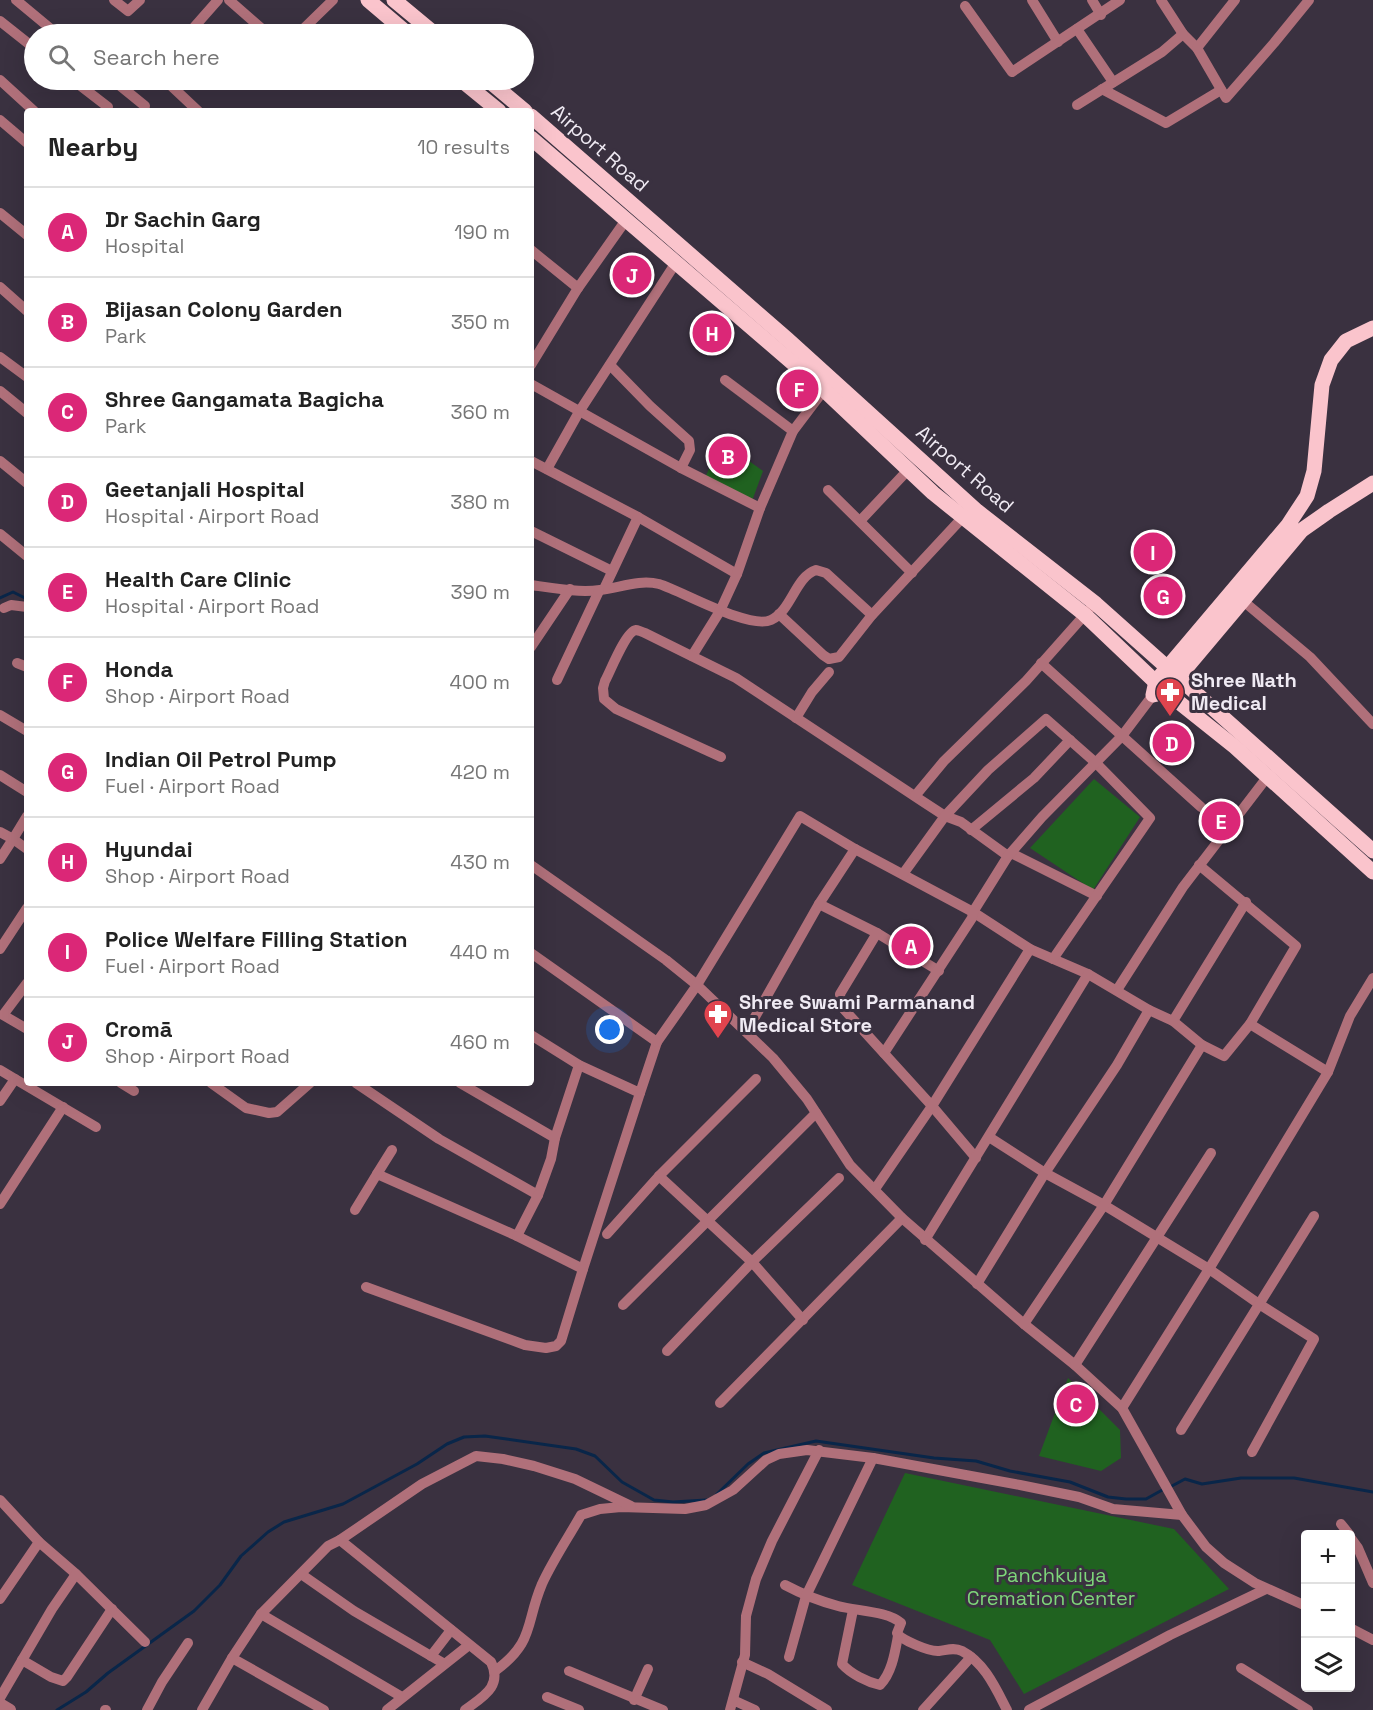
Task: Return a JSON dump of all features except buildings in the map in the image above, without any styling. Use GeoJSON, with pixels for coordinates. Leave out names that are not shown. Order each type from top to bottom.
{"type":"FeatureCollection","features":[{"type":"Feature","properties":{"kind":"main road"},"geometry":{"type":"LineString","coordinates":[[368,0],[396,24]]}},
{"type":"Feature","properties":{"kind":"main road"},"geometry":{"type":"LineString","coordinates":[[394,0],[423,24]]}},
{"type":"Feature","properties":{"kind":"main road"},"geometry":{"type":"LineString","coordinates":[[473,90],[495,108]]}},
{"type":"Feature","properties":{"kind":"main road"},"geometry":{"type":"LineString","coordinates":[[498,90],[516,108]]}},
{"type":"Feature","properties":{"kind":"main road","name":"Airport Road"},"geometry":{"type":"LineString","coordinates":[[534,119],[787,339],[977,511],[1090,609],[1159,689],[1235,747],[1373,872]]}},
{"type":"Feature","properties":{"kind":"main road","name":"Airport Road"},"geometry":{"type":"LineString","coordinates":[[534,141],[824,390],[933,493],[1173,672],[1373,851]]}},
{"type":"Feature","properties":{"kind":"main road"},"geometry":{"type":"LineString","coordinates":[[1159,689],[1288,525],[1307,496],[1314,471],[1322,385],[1331,360],[1346,341],[1373,328]]}},
{"type":"Feature","properties":{"kind":"main road"},"geometry":{"type":"LineString","coordinates":[[1173,672],[1242,600],[1302,530],[1373,483]]}},
{"type":"Feature","properties":{"kind":"street"},"geometry":{"type":"LineString","coordinates":[[16,0],[45,24]]}},
{"type":"Feature","properties":{"kind":"street"},"geometry":{"type":"LineString","coordinates":[[114,0],[128,11],[140,0]]}},
{"type":"Feature","properties":{"kind":"street"},"geometry":{"type":"LineString","coordinates":[[197,24],[218,0]]}},
{"type":"Feature","properties":{"kind":"street"},"geometry":{"type":"LineString","coordinates":[[229,0],[257,24]]}},
{"type":"Feature","properties":{"kind":"street"},"geometry":{"type":"LineString","coordinates":[[308,24],[333,0]]}},
{"type":"Feature","properties":{"kind":"street"},"geometry":{"type":"LineString","coordinates":[[1032,0],[1058,42]]}},
{"type":"Feature","properties":{"kind":"street"},"geometry":{"type":"LineString","coordinates":[[1092,0],[1101,15]]}},
{"type":"Feature","properties":{"kind":"street"},"geometry":{"type":"LineString","coordinates":[[965,6],[1012,72],[1101,15],[1120,0]]}},
{"type":"Feature","properties":{"kind":"street"},"geometry":{"type":"LineString","coordinates":[[1161,0],[1183,34],[1197,48],[1226,98],[1309,0]]}},
{"type":"Feature","properties":{"kind":"street"},"geometry":{"type":"LineString","coordinates":[[1197,48],[1235,0]]}},
{"type":"Feature","properties":{"kind":"street"},"geometry":{"type":"LineString","coordinates":[[0,21],[24,40]]}},
{"type":"Feature","properties":{"kind":"street"},"geometry":{"type":"LineString","coordinates":[[1077,29],[1113,82]]}},
{"type":"Feature","properties":{"kind":"street"},"geometry":{"type":"LineString","coordinates":[[1077,105],[1162,52],[1183,34]]}},
{"type":"Feature","properties":{"kind":"street"},"geometry":{"type":"LineString","coordinates":[[0,81],[31,108]]}},
{"type":"Feature","properties":{"kind":"street"},"geometry":{"type":"LineString","coordinates":[[1102,89],[1166,123],[1221,90]]}},
{"type":"Feature","properties":{"kind":"street"},"geometry":{"type":"LineString","coordinates":[[86,90],[108,107]]}},
{"type":"Feature","properties":{"kind":"street"},"geometry":{"type":"LineString","coordinates":[[126,90],[146,106]]}},
{"type":"Feature","properties":{"kind":"street"},"geometry":{"type":"LineString","coordinates":[[176,90],[195,108]]}},
{"type":"Feature","properties":{"kind":"street"},"geometry":{"type":"LineString","coordinates":[[0,120],[24,140]]}},
{"type":"Feature","properties":{"kind":"street"},"geometry":{"type":"LineString","coordinates":[[0,213],[24,233]]}},
{"type":"Feature","properties":{"kind":"street"},"geometry":{"type":"LineString","coordinates":[[534,360],[578,288],[626,220]]}},
{"type":"Feature","properties":{"kind":"street"},"geometry":{"type":"LineString","coordinates":[[534,252],[578,288]]}},
{"type":"Feature","properties":{"kind":"street"},"geometry":{"type":"LineString","coordinates":[[547,470],[579,412],[675,264]]}},
{"type":"Feature","properties":{"kind":"street"},"geometry":{"type":"LineString","coordinates":[[0,287],[24,307]]}},
{"type":"Feature","properties":{"kind":"street"},"geometry":{"type":"LineString","coordinates":[[0,357],[24,375]]}},
{"type":"Feature","properties":{"kind":"street"},"geometry":{"type":"LineString","coordinates":[[610,365],[688,441],[690,450],[681,468]]}},
{"type":"Feature","properties":{"kind":"street"},"geometry":{"type":"LineString","coordinates":[[725,380],[793,432]]}},
{"type":"Feature","properties":{"kind":"street"},"geometry":{"type":"LineString","coordinates":[[534,386],[681,468],[760,508]]}},
{"type":"Feature","properties":{"kind":"street"},"geometry":{"type":"LineString","coordinates":[[692,656],[720,611],[737,574],[760,508],[793,432],[824,390]]}},
{"type":"Feature","properties":{"kind":"street"},"geometry":{"type":"LineString","coordinates":[[0,391],[24,411]]}},
{"type":"Feature","properties":{"kind":"street"},"geometry":{"type":"LineString","coordinates":[[0,460],[24,480]]}},
{"type":"Feature","properties":{"kind":"street"},"geometry":{"type":"LineString","coordinates":[[534,463],[638,517],[737,574]]}},
{"type":"Feature","properties":{"kind":"street"},"geometry":{"type":"LineString","coordinates":[[861,521],[908,470]]}},
{"type":"Feature","properties":{"kind":"street"},"geometry":{"type":"LineString","coordinates":[[828,490],[912,573]]}},
{"type":"Feature","properties":{"kind":"street"},"geometry":{"type":"LineString","coordinates":[[778,614],[829,659],[839,657],[872,615],[964,516]]}},
{"type":"Feature","properties":{"kind":"street"},"geometry":{"type":"LineString","coordinates":[[557,680],[638,517]]}},
{"type":"Feature","properties":{"kind":"street"},"geometry":{"type":"LineString","coordinates":[[534,532],[612,571]]}},
{"type":"Feature","properties":{"kind":"street"},"geometry":{"type":"LineString","coordinates":[[0,534],[24,554]]}},
{"type":"Feature","properties":{"kind":"street"},"geometry":{"type":"LineString","coordinates":[[534,585],[602,590],[652,583],[720,611],[762,621],[770,620],[778,614],[806,576],[816,570],[826,573],[872,615]]}},
{"type":"Feature","properties":{"kind":"street"},"geometry":{"type":"LineString","coordinates":[[534,643],[570,589]]}},
{"type":"Feature","properties":{"kind":"street"},"geometry":{"type":"LineString","coordinates":[[1242,600],[1310,657],[1373,724]]}},
{"type":"Feature","properties":{"kind":"street"},"geometry":{"type":"LineString","coordinates":[[1,609],[11,605],[24,607]]}},
{"type":"Feature","properties":{"kind":"street"},"geometry":{"type":"LineString","coordinates":[[915,796],[944,762],[1041,663],[1090,609]]}},
{"type":"Feature","properties":{"kind":"street"},"geometry":{"type":"LineString","coordinates":[[721,757],[616,709],[604,699],[605,681],[632,631],[645,633],[736,678],[945,816],[961,822],[1009,854],[1097,897]]}},
{"type":"Feature","properties":{"kind":"street"},"geometry":{"type":"LineString","coordinates":[[1041,663],[1201,807]]}},
{"type":"Feature","properties":{"kind":"street"},"geometry":{"type":"LineString","coordinates":[[796,718],[812,692],[829,672]]}},
{"type":"Feature","properties":{"kind":"street"},"geometry":{"type":"LineString","coordinates":[[884,1053],[939,971],[1009,854],[1122,736],[1159,689]]}},
{"type":"Feature","properties":{"kind":"street"},"geometry":{"type":"LineString","coordinates":[[0,715],[24,729]]}},
{"type":"Feature","properties":{"kind":"street"},"geometry":{"type":"LineString","coordinates":[[903,874],[945,816],[988,770],[1046,719],[1096,763],[1150,818],[1053,959]]}},
{"type":"Feature","properties":{"kind":"street"},"geometry":{"type":"LineString","coordinates":[[971,830],[1034,778],[1070,740]]}},
{"type":"Feature","properties":{"kind":"street"},"geometry":{"type":"LineString","coordinates":[[0,775],[24,790]]}},
{"type":"Feature","properties":{"kind":"street"},"geometry":{"type":"LineString","coordinates":[[1117,990],[1183,886],[1268,776]]}},
{"type":"Feature","properties":{"kind":"street"},"geometry":{"type":"LineString","coordinates":[[366,1287],[525,1345],[546,1348],[556,1346],[561,1341],[657,1042],[697,985],[800,816],[855,849],[973,912],[1030,949],[1088,974],[1149,1010],[1173,1021],[1202,1045],[1224,1056],[1250,1024],[1296,945],[1199,865]]}},
{"type":"Feature","properties":{"kind":"street"},"geometry":{"type":"LineString","coordinates":[[0,859],[24,821]]}},
{"type":"Feature","properties":{"kind":"street"},"geometry":{"type":"LineString","coordinates":[[0,832],[24,847]]}},
{"type":"Feature","properties":{"kind":"street"},"geometry":{"type":"LineString","coordinates":[[747,1031],[819,904],[855,849]]}},
{"type":"Feature","properties":{"kind":"street"},"geometry":{"type":"LineString","coordinates":[[534,867],[666,960],[747,1031],[791,1079],[850,1165],[902,1218],[925,1240],[1075,1365],[1122,1408],[1182,1515],[1206,1547],[1224,1563],[1266,1590],[1301,1604]]}},
{"type":"Feature","properties":{"kind":"street"},"geometry":{"type":"LineString","coordinates":[[1173,1021],[1246,902]]}},
{"type":"Feature","properties":{"kind":"street"},"geometry":{"type":"LineString","coordinates":[[819,904],[877,933],[939,971]]}},
{"type":"Feature","properties":{"kind":"street"},"geometry":{"type":"LineString","coordinates":[[0,949],[24,913]]}},
{"type":"Feature","properties":{"kind":"street"},"geometry":{"type":"LineString","coordinates":[[877,933],[840,994],[839,1001],[844,1012],[932,1106],[976,1158]]}},
{"type":"Feature","properties":{"kind":"street"},"geometry":{"type":"LineString","coordinates":[[875,1189],[932,1106],[1030,949]]}},
{"type":"Feature","properties":{"kind":"street"},"geometry":{"type":"LineString","coordinates":[[534,955],[657,1042]]}},
{"type":"Feature","properties":{"kind":"street"},"geometry":{"type":"LineString","coordinates":[[925,1240],[1088,974]]}},
{"type":"Feature","properties":{"kind":"street"},"geometry":{"type":"LineString","coordinates":[[1122,1408],[1328,1072],[1350,1016],[1373,978]]}},
{"type":"Feature","properties":{"kind":"street"},"geometry":{"type":"LineString","coordinates":[[24,987],[1,1015],[24,1027]]}},
{"type":"Feature","properties":{"kind":"street"},"geometry":{"type":"LineString","coordinates":[[978,1284],[1045,1173],[1149,1010]]}},
{"type":"Feature","properties":{"kind":"street"},"geometry":{"type":"LineString","coordinates":[[1250,1024],[1328,1072]]}},
{"type":"Feature","properties":{"kind":"street"},"geometry":{"type":"LineString","coordinates":[[534,1037],[579,1065],[640,1093]]}},
{"type":"Feature","properties":{"kind":"street"},"geometry":{"type":"LineString","coordinates":[[1024,1324],[1104,1205],[1202,1045]]}},
{"type":"Feature","properties":{"kind":"street"},"geometry":{"type":"LineString","coordinates":[[517,1236],[551,1159],[555,1138],[579,1065]]}},
{"type":"Feature","properties":{"kind":"street"},"geometry":{"type":"LineString","coordinates":[[0,1070],[24,1083]]}},
{"type":"Feature","properties":{"kind":"street"},"geometry":{"type":"LineString","coordinates":[[0,1101],[15,1078]]}},
{"type":"Feature","properties":{"kind":"street"},"geometry":{"type":"LineString","coordinates":[[607,1234],[659,1176],[756,1079]]}},
{"type":"Feature","properties":{"kind":"street"},"geometry":{"type":"LineString","coordinates":[[28,1086],[96,1127]]}},
{"type":"Feature","properties":{"kind":"street"},"geometry":{"type":"LineString","coordinates":[[127,1086],[134,1090]]}},
{"type":"Feature","properties":{"kind":"street"},"geometry":{"type":"LineString","coordinates":[[215,1086],[246,1108],[269,1113],[277,1112],[304,1086]]}},
{"type":"Feature","properties":{"kind":"street"},"geometry":{"type":"LineString","coordinates":[[360,1086],[439,1139],[537,1195]]}},
{"type":"Feature","properties":{"kind":"street"},"geometry":{"type":"LineString","coordinates":[[465,1086],[555,1138]]}},
{"type":"Feature","properties":{"kind":"street"},"geometry":{"type":"LineString","coordinates":[[0,1204],[63,1107]]}},
{"type":"Feature","properties":{"kind":"street"},"geometry":{"type":"LineString","coordinates":[[623,1305],[816,1113]]}},
{"type":"Feature","properties":{"kind":"street"},"geometry":{"type":"LineString","coordinates":[[989,1137],[1045,1173],[1104,1205],[1209,1269],[1314,1339],[1252,1452]]}},
{"type":"Feature","properties":{"kind":"street"},"geometry":{"type":"LineString","coordinates":[[355,1210],[392,1150]]}},
{"type":"Feature","properties":{"kind":"street"},"geometry":{"type":"LineString","coordinates":[[1075,1365],[1210,1153]]}},
{"type":"Feature","properties":{"kind":"street"},"geometry":{"type":"LineString","coordinates":[[377,1174],[517,1236],[583,1269]]}},
{"type":"Feature","properties":{"kind":"street"},"geometry":{"type":"LineString","coordinates":[[659,1176],[752,1262],[803,1320]]}},
{"type":"Feature","properties":{"kind":"street"},"geometry":{"type":"LineString","coordinates":[[667,1351],[752,1262],[839,1178]]}},
{"type":"Feature","properties":{"kind":"street"},"geometry":{"type":"LineString","coordinates":[[1181,1430],[1314,1216]]}},
{"type":"Feature","properties":{"kind":"street"},"geometry":{"type":"LineString","coordinates":[[720,1402],[902,1218]]}},
{"type":"Feature","properties":{"kind":"street"},"geometry":{"type":"LineString","coordinates":[[495,1671],[508,1662],[525,1640],[542,1586],[581,1515],[600,1509],[621,1507],[686,1509],[705,1505],[733,1490],[766,1460],[779,1454],[819,1450],[873,1458],[1079,1497],[1113,1509],[1182,1515]]}},
{"type":"Feature","properties":{"kind":"street"},"geometry":{"type":"LineString","coordinates":[[755,1710],[731,1705],[744,1655],[746,1616],[756,1579],[772,1541],[819,1450]]}},
{"type":"Feature","properties":{"kind":"street"},"geometry":{"type":"LineString","coordinates":[[202,1710],[261,1614],[328,1546],[422,1484],[476,1456],[534,1466],[575,1479],[635,1508]]}},
{"type":"Feature","properties":{"kind":"street"},"geometry":{"type":"LineString","coordinates":[[789,1657],[806,1596],[873,1458]]}},
{"type":"Feature","properties":{"kind":"street"},"geometry":{"type":"LineString","coordinates":[[1,1502],[39,1542],[76,1574],[145,1642]]}},
{"type":"Feature","properties":{"kind":"street"},"geometry":{"type":"LineString","coordinates":[[1341,1524],[1346,1530]]}},
{"type":"Feature","properties":{"kind":"street"},"geometry":{"type":"LineString","coordinates":[[340,1540],[491,1662],[495,1671],[495,1680],[491,1689],[465,1710]]}},
{"type":"Feature","properties":{"kind":"street"},"geometry":{"type":"LineString","coordinates":[[0,1599],[39,1542]]}},
{"type":"Feature","properties":{"kind":"street"},"geometry":{"type":"LineString","coordinates":[[1355,1544],[1373,1583]]}},
{"type":"Feature","properties":{"kind":"street"},"geometry":{"type":"LineString","coordinates":[[0,1698],[76,1574]]}},
{"type":"Feature","properties":{"kind":"street"},"geometry":{"type":"LineString","coordinates":[[301,1574],[354,1611],[443,1663]]}},
{"type":"Feature","properties":{"kind":"street"},"geometry":{"type":"LineString","coordinates":[[785,1585],[806,1596],[854,1610],[897,1619],[901,1623],[893,1659],[880,1685],[872,1683],[843,1666],[842,1660],[854,1610]]}},
{"type":"Feature","properties":{"kind":"street"},"geometry":{"type":"LineString","coordinates":[[1029,1710],[1170,1635],[1266,1590]]}},
{"type":"Feature","properties":{"kind":"street"},"geometry":{"type":"LineString","coordinates":[[22,1660],[51,1677],[63,1681],[112,1609]]}},
{"type":"Feature","properties":{"kind":"street"},"geometry":{"type":"LineString","coordinates":[[261,1614],[402,1697]]}},
{"type":"Feature","properties":{"kind":"street"},"geometry":{"type":"LineString","coordinates":[[430,1656],[452,1630]]}},
{"type":"Feature","properties":{"kind":"street"},"geometry":{"type":"LineString","coordinates":[[1355,1631],[1373,1640]]}},
{"type":"Feature","properties":{"kind":"street"},"geometry":{"type":"LineString","coordinates":[[898,1636],[938,1651],[960,1650],[972,1657],[991,1679],[1007,1710]]}},
{"type":"Feature","properties":{"kind":"street"},"geometry":{"type":"LineString","coordinates":[[147,1710],[162,1682],[188,1643]]}},
{"type":"Feature","properties":{"kind":"street"},"geometry":{"type":"LineString","coordinates":[[386,1710],[443,1663],[469,1645]]}},
{"type":"Feature","properties":{"kind":"street"},"geometry":{"type":"LineString","coordinates":[[923,1710],[972,1657]]}},
{"type":"Feature","properties":{"kind":"street"},"geometry":{"type":"LineString","coordinates":[[232,1658],[324,1710]]}},
{"type":"Feature","properties":{"kind":"street"},"geometry":{"type":"LineString","coordinates":[[742,1662],[768,1674],[827,1710]]}},
{"type":"Feature","properties":{"kind":"street"},"geometry":{"type":"LineString","coordinates":[[1241,1668],[1308,1710]]}},
{"type":"Feature","properties":{"kind":"street"},"geometry":{"type":"LineString","coordinates":[[634,1700],[648,1669]]}},
{"type":"Feature","properties":{"kind":"street"},"geometry":{"type":"LineString","coordinates":[[569,1671],[634,1700],[663,1710]]}},
{"type":"Feature","properties":{"kind":"street"},"geometry":{"type":"LineString","coordinates":[[547,1696],[579,1710]]}},
{"type":"Feature","properties":{"kind":"street"},"geometry":{"type":"LineString","coordinates":[[0,1704],[10,1710]]}},
{"type":"Feature","properties":{"kind":"green space"},"geometry":{"type":"Polygon","coordinates":[[[721,441],[763,471],[752,501],[705,478],[721,441]]]}},
{"type":"Feature","properties":{"kind":"green space"},"geometry":{"type":"Polygon","coordinates":[[[1094,779],[1140,817],[1093,890],[1030,848],[1094,779]]]}},
{"type":"Feature","properties":{"kind":"green space"},"geometry":{"type":"Polygon","coordinates":[[[1068,1378],[1120,1430],[1121,1458],[1101,1471],[1039,1456],[1068,1378]]]}},
{"type":"Feature","properties":{"kind":"green space","name":"Panchkuiya Cremation Center"},"geometry":{"type":"Polygon","coordinates":[[[905,1473],[1174,1529],[1229,1589],[1024,1694],[990,1640],[852,1585],[905,1473]]]}},
{"type":"Feature","properties":{"kind":"waterway"},"geometry":{"type":"LineString","coordinates":[[0,598],[13,592],[24,598]]}},
{"type":"Feature","properties":{"kind":"waterway"},"geometry":{"type":"LineString","coordinates":[[57,1710],[86,1692],[108,1673],[194,1611],[220,1585],[241,1556],[268,1532],[284,1522],[343,1504],[417,1464],[447,1444],[464,1437],[485,1436],[576,1449],[595,1456],[622,1482],[654,1500],[673,1502],[706,1500]]}},
{"type":"Feature","properties":{"kind":"waterway"},"geometry":{"type":"LineString","coordinates":[[717,1494],[748,1464],[764,1453],[816,1441],[934,1458],[976,1461],[1010,1471],[1070,1482],[1108,1497],[1146,1499],[1164,1489]]}},
{"type":"Feature","properties":{"kind":"waterway"},"geometry":{"type":"LineString","coordinates":[[1170,1487],[1185,1479],[1202,1484],[1241,1478],[1294,1478],[1373,1492]]}},
{"type":"Feature","properties":{"kind":"place","name":"Cromā"},"geometry":{"type":"Point","coordinates":[632,275]}},
{"type":"Feature","properties":{"kind":"place","name":"Hyundai"},"geometry":{"type":"Point","coordinates":[712,333]}},
{"type":"Feature","properties":{"kind":"place","name":"Honda"},"geometry":{"type":"Point","coordinates":[799,389]}},
{"type":"Feature","properties":{"kind":"place","name":"Bijasan Colony Garden"},"geometry":{"type":"Point","coordinates":[728,456]}},
{"type":"Feature","properties":{"kind":"place","name":"Police Welfare Filling Station"},"geometry":{"type":"Point","coordinates":[1153,552]}},
{"type":"Feature","properties":{"kind":"place","name":"Indian Oil Petrol Pump"},"geometry":{"type":"Point","coordinates":[1163,596]}},
{"type":"Feature","properties":{"kind":"place","name":"Shree Nath Medical"},"geometry":{"type":"Point","coordinates":[1170,718]}},
{"type":"Feature","properties":{"kind":"place","name":"Geetanjali Hospital"},"geometry":{"type":"Point","coordinates":[1172,743]}},
{"type":"Feature","properties":{"kind":"place","name":"Health Care Clinic"},"geometry":{"type":"Point","coordinates":[1221,821]}},
{"type":"Feature","properties":{"kind":"place","name":"Dr Sachin Garg"},"geometry":{"type":"Point","coordinates":[911,946]}},
{"type":"Feature","properties":{"kind":"place","name":"Shree Swami Parmanand Medical Store"},"geometry":{"type":"Point","coordinates":[718,1040]}},
{"type":"Feature","properties":{"kind":"place","name":"Shree Gangamata Bagicha"},"geometry":{"type":"Point","coordinates":[1076,1404]}}]}
